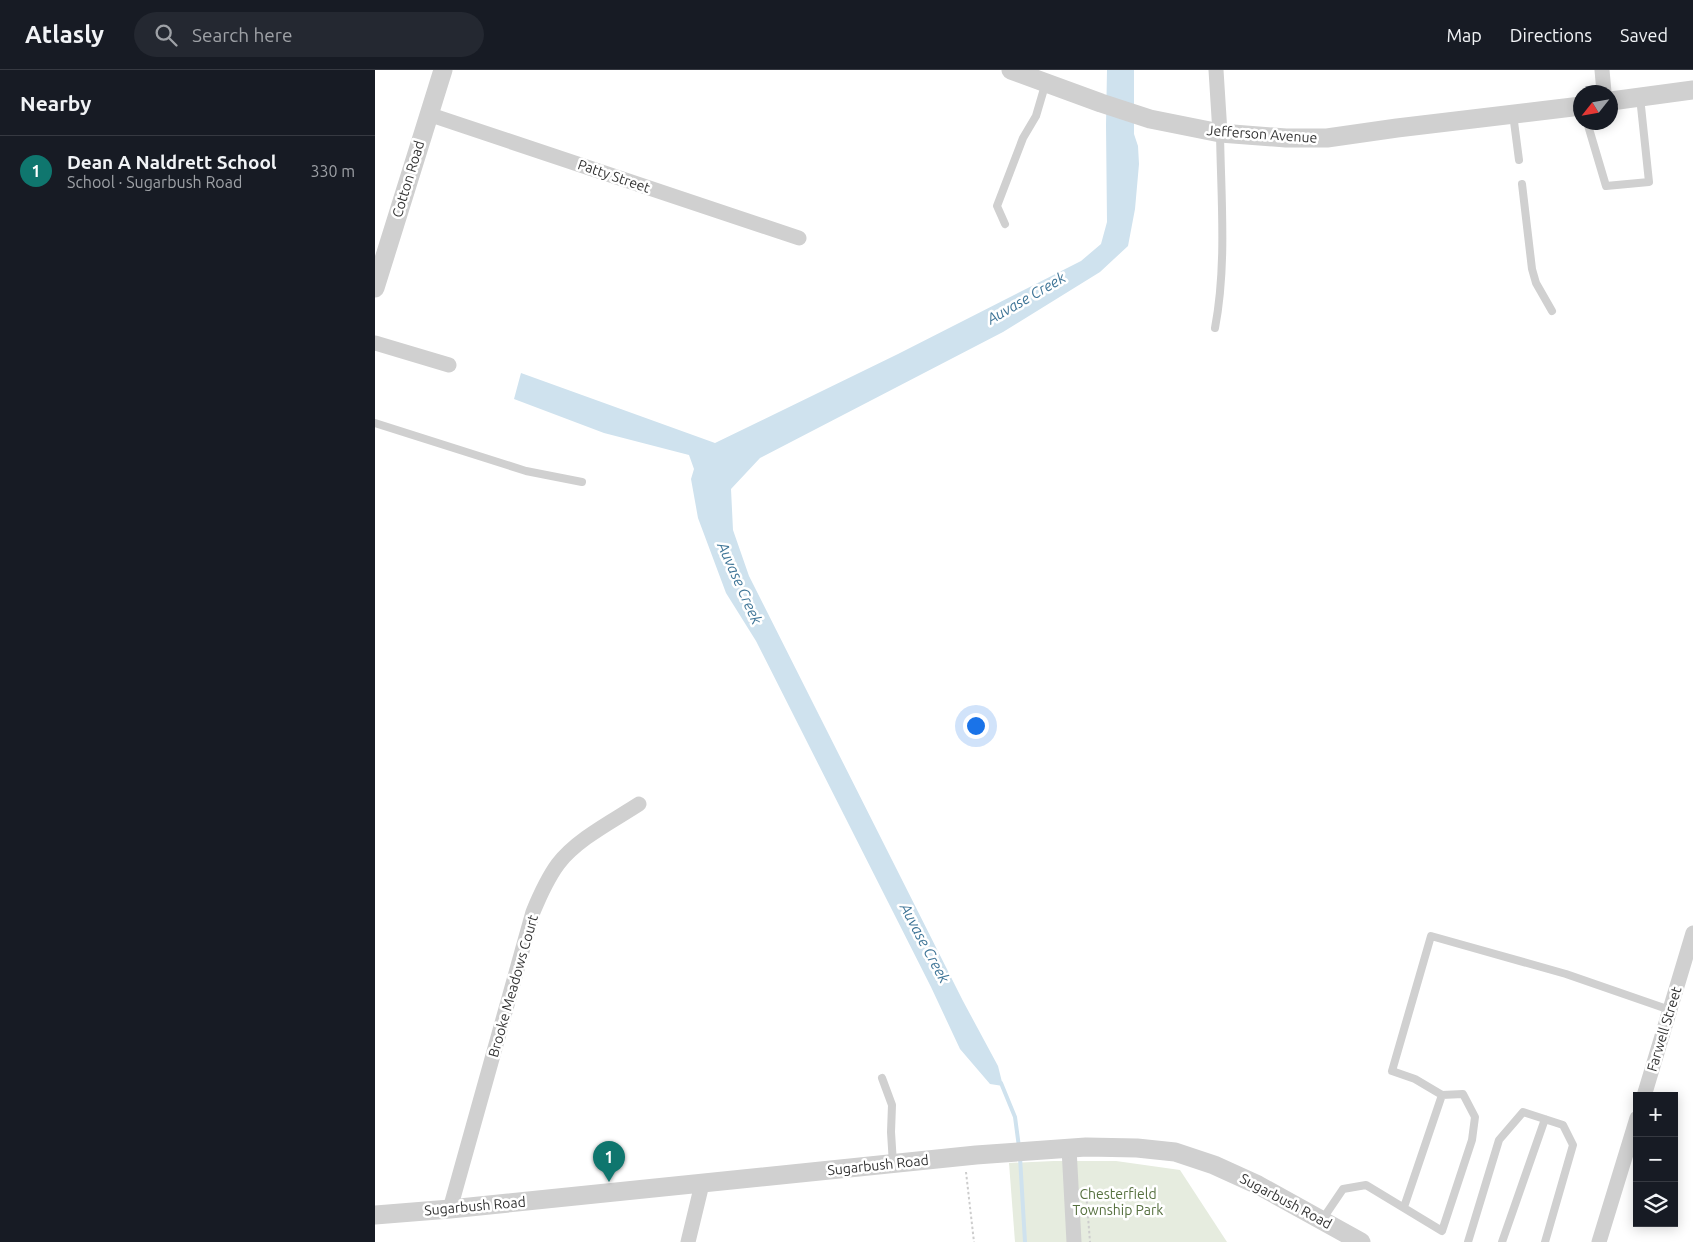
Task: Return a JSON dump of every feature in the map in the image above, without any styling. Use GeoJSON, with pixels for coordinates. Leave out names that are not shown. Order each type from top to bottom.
{"type":"FeatureCollection","features":[{"type":"Feature","properties":{"kind":"street","name":"Cotton Road"},"geometry":{"type":"LineString","coordinates":[[375,288],[443,70]]}},
{"type":"Feature","properties":{"kind":"street","name":"Jefferson Avenue"},"geometry":{"type":"LineString","coordinates":[[1011,70],[1039,77],[1101,103],[1149,119],[1220,133],[1286,138],[1327,138],[1573,107]]}},
{"type":"Feature","properties":{"kind":"street"},"geometry":{"type":"LineString","coordinates":[[1216,70],[1220,133]]}},
{"type":"Feature","properties":{"kind":"street"},"geometry":{"type":"LineString","coordinates":[[1602,70],[1603,85]]}},
{"type":"Feature","properties":{"kind":"street"},"geometry":{"type":"LineString","coordinates":[[1618,100],[1693,90]]}},
{"type":"Feature","properties":{"kind":"street","name":"Patty Street"},"geometry":{"type":"LineString","coordinates":[[428,114],[799,238]]}},
{"type":"Feature","properties":{"kind":"street"},"geometry":{"type":"LineString","coordinates":[[375,343],[449,365]]}},
{"type":"Feature","properties":{"kind":"street","name":"Brooke Meadows Court"},"geometry":{"type":"LineString","coordinates":[[450,1209],[533,912],[544,885],[559,862],[583,840],[639,804]]}},
{"type":"Feature","properties":{"kind":"street","name":"Farwell Street"},"geometry":{"type":"LineString","coordinates":[[1645,1092],[1693,933]]}},
{"type":"Feature","properties":{"kind":"street"},"geometry":{"type":"LineString","coordinates":[[1599,1242],[1633,1131]]}},
{"type":"Feature","properties":{"kind":"street","name":"Sugarbush Road"},"geometry":{"type":"LineString","coordinates":[[375,1214],[450,1209],[964,1156],[1086,1147],[1137,1148],[1175,1152],[1214,1164],[1258,1185],[1361,1242]]}},
{"type":"Feature","properties":{"kind":"street"},"geometry":{"type":"LineString","coordinates":[[1069,1148],[1074,1242]]}},
{"type":"Feature","properties":{"kind":"street"},"geometry":{"type":"LineString","coordinates":[[688,1242],[702,1184]]}},
{"type":"Feature","properties":{"kind":"lane"},"geometry":{"type":"LineString","coordinates":[[1005,224],[997,206],[1023,138],[1036,116],[1039,77]]}},
{"type":"Feature","properties":{"kind":"lane"},"geometry":{"type":"LineString","coordinates":[[1589,130],[1606,186],[1649,182],[1640,97]]}},
{"type":"Feature","properties":{"kind":"lane"},"geometry":{"type":"LineString","coordinates":[[1513,114],[1519,160]]}},
{"type":"Feature","properties":{"kind":"lane"},"geometry":{"type":"LineString","coordinates":[[1215,328],[1220,304],[1222,271],[1220,133]]}},
{"type":"Feature","properties":{"kind":"lane"},"geometry":{"type":"LineString","coordinates":[[1522,184],[1532,269],[1536,282],[1552,311]]}},
{"type":"Feature","properties":{"kind":"lane"},"geometry":{"type":"LineString","coordinates":[[375,423],[526,471],[582,482]]}},
{"type":"Feature","properties":{"kind":"lane"},"geometry":{"type":"LineString","coordinates":[[1322,1220],[1343,1189],[1366,1185],[1442,1231],[1472,1140],[1475,1117],[1463,1094],[1442,1095],[1415,1078],[1392,1071],[1431,936],[1566,974],[1670,1010]]}},
{"type":"Feature","properties":{"kind":"lane"},"geometry":{"type":"LineString","coordinates":[[881,1078],[892,1105],[893,1164]]}},
{"type":"Feature","properties":{"kind":"lane"},"geometry":{"type":"LineString","coordinates":[[1404,1207],[1442,1095]]}},
{"type":"Feature","properties":{"kind":"lane"},"geometry":{"type":"LineString","coordinates":[[1468,1242],[1499,1140],[1523,1112],[1563,1125],[1573,1145],[1545,1242]]}},
{"type":"Feature","properties":{"kind":"lane"},"geometry":{"type":"LineString","coordinates":[[1501,1242],[1545,1119]]}},
{"type":"Feature","properties":{"kind":"path"},"geometry":{"type":"LineString","coordinates":[[964,1156],[974,1242]]}},
{"type":"Feature","properties":{"kind":"path"},"geometry":{"type":"LineString","coordinates":[[1086,1191],[1090,1242]]}},
{"type":"Feature","properties":{"kind":"green space","name":"Chesterfield Township Park"},"geometry":{"type":"Polygon","coordinates":[[[1116,1161],[1180,1170],[1227,1242],[1015,1242],[1009,1163],[1116,1161]]]}},
{"type":"Feature","properties":{"kind":"water"},"geometry":{"type":"Polygon","coordinates":[[[1107,70],[1134,70],[1134,134],[1138,146],[1139,164],[1135,209],[1128,246],[1100,272],[1003,332],[760,458],[731,489],[733,530],[749,576],[963,1001],[998,1066],[1003,1086],[990,1084],[960,1049],[931,987],[756,641],[726,593],[698,518],[691,479],[694,469],[689,455],[604,433],[514,399],[521,373],[715,443],[898,354],[1081,261],[1101,244],[1107,222],[1107,70]]]}},
{"type":"Feature","properties":{"kind":"waterway","name":"Auvase Creek"},"geometry":{"type":"LineString","coordinates":[[1001,1083],[1015,1117],[1019,1147]]}},
{"type":"Feature","properties":{"kind":"waterway","name":"Auvase Creek"},"geometry":{"type":"LineString","coordinates":[[1020,1157],[1025,1242]]}},
{"type":"Feature","properties":{"kind":"place","name":"Dean A Naldrett School"},"geometry":{"type":"Point","coordinates":[609,1182]}}]}
